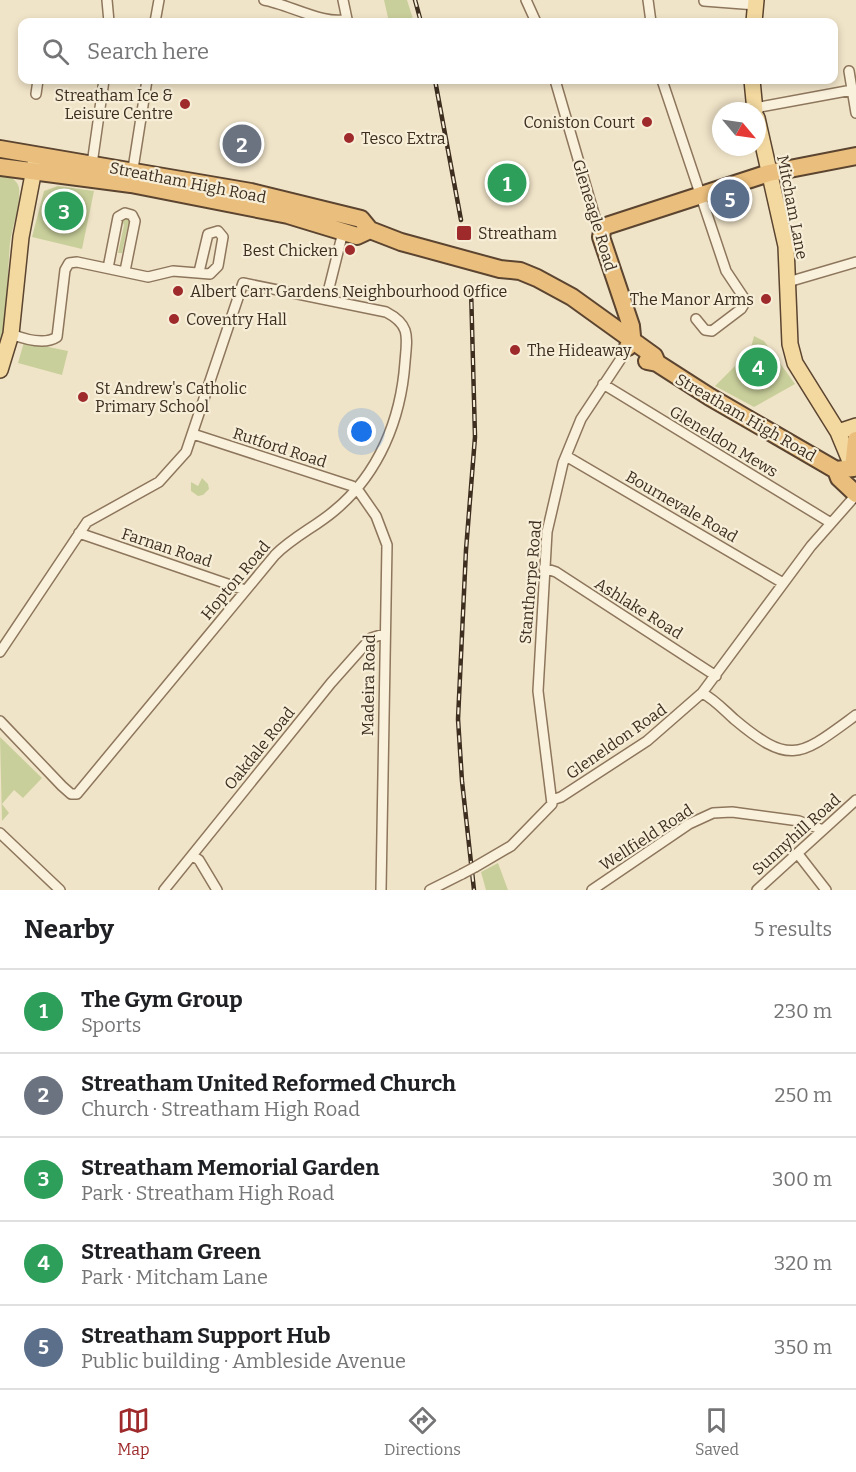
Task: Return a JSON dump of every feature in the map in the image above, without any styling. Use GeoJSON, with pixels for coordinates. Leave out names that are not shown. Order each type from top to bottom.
{"type":"FeatureCollection","features":[{"type":"Feature","properties":{"kind":"highway","name":"Streatham High Road"},"geometry":{"type":"LineString","coordinates":[[0,149],[92,164],[132,177],[288,215],[357,236],[370,230]]}},
{"type":"Feature","properties":{"kind":"highway"},"geometry":{"type":"LineString","coordinates":[[601,228],[699,198],[769,173],[856,156]]}},
{"type":"Feature","properties":{"kind":"highway","name":"Streatham High Road"},"geometry":{"type":"LineString","coordinates":[[0,167],[34,173],[132,177],[251,192],[353,217],[363,220],[370,230],[500,269],[520,271],[572,297],[606,323],[648,362],[657,363],[695,389],[836,470],[855,470]]}},
{"type":"Feature","properties":{"kind":"highway","name":"Gleneagle Road"},"geometry":{"type":"LineString","coordinates":[[601,228],[601,237],[624,310],[632,326],[629,344]]}},
{"type":"Feature","properties":{"kind":"highway","name":"Streatham High Road"},"geometry":{"type":"LineString","coordinates":[[500,269],[504,274],[557,300],[629,344]]}},
{"type":"Feature","properties":{"kind":"highway"},"geometry":{"type":"LineString","coordinates":[[606,323],[615,323],[624,310]]}},
{"type":"Feature","properties":{"kind":"highway"},"geometry":{"type":"LineString","coordinates":[[855,470],[856,440]]}},
{"type":"Feature","properties":{"kind":"highway","name":"Streatham High Road"},"geometry":{"type":"LineString","coordinates":[[836,470],[839,478],[856,495]]}},
{"type":"Feature","properties":{"kind":"main road"},"geometry":{"type":"LineString","coordinates":[[754,18],[756,3]]}},
{"type":"Feature","properties":{"kind":"main road","name":"Mitcham Lane"},"geometry":{"type":"LineString","coordinates":[[752,84],[755,102]]}},
{"type":"Feature","properties":{"kind":"main road"},"geometry":{"type":"LineString","coordinates":[[0,370],[11,333],[21,237],[37,156]]}},
{"type":"Feature","properties":{"kind":"main road","name":"Mitcham Lane"},"geometry":{"type":"LineString","coordinates":[[765,156],[786,246],[789,344],[795,363],[838,432],[855,470]]}},
{"type":"Feature","properties":{"kind":"main road"},"geometry":{"type":"LineString","coordinates":[[838,432],[856,426]]}},
{"type":"Feature","properties":{"kind":"street"},"geometry":{"type":"LineString","coordinates":[[107,0],[109,18]]}},
{"type":"Feature","properties":{"kind":"street"},"geometry":{"type":"LineString","coordinates":[[155,18],[159,0]]}},
{"type":"Feature","properties":{"kind":"street"},"geometry":{"type":"LineString","coordinates":[[264,0],[281,3],[325,18]]}},
{"type":"Feature","properties":{"kind":"street"},"geometry":{"type":"LineString","coordinates":[[343,0],[347,18]]}},
{"type":"Feature","properties":{"kind":"street"},"geometry":{"type":"LineString","coordinates":[[526,0],[534,18]]}},
{"type":"Feature","properties":{"kind":"street"},"geometry":{"type":"LineString","coordinates":[[648,0],[650,18]]}},
{"type":"Feature","properties":{"kind":"street"},"geometry":{"type":"LineString","coordinates":[[704,1],[756,3]]}},
{"type":"Feature","properties":{"kind":"street"},"geometry":{"type":"LineString","coordinates":[[849,71],[856,113]]}},
{"type":"Feature","properties":{"kind":"street"},"geometry":{"type":"LineString","coordinates":[[36,94],[37,84]]}},
{"type":"Feature","properties":{"kind":"street"},"geometry":{"type":"LineString","coordinates":[[92,164],[103,84]]}},
{"type":"Feature","properties":{"kind":"street"},"geometry":{"type":"LineString","coordinates":[[132,177],[146,84]]}},
{"type":"Feature","properties":{"kind":"street","name":"Gleneagle Road"},"geometry":{"type":"LineString","coordinates":[[556,84],[597,224],[601,228]]}},
{"type":"Feature","properties":{"kind":"street"},"geometry":{"type":"LineString","coordinates":[[663,84],[699,198],[726,270],[746,301],[741,309],[712,331],[705,330],[696,320]]}},
{"type":"Feature","properties":{"kind":"street"},"geometry":{"type":"LineString","coordinates":[[766,110],[852,90]]}},
{"type":"Feature","properties":{"kind":"street"},"geometry":{"type":"LineString","coordinates":[[108,268],[118,216],[125,213],[132,215],[135,221],[125,271]]}},
{"type":"Feature","properties":{"kind":"street"},"geometry":{"type":"LineString","coordinates":[[326,300],[343,232]]}},
{"type":"Feature","properties":{"kind":"street"},"geometry":{"type":"LineString","coordinates":[[11,333],[39,340],[55,339],[60,329],[65,270],[69,263],[77,262],[148,277],[173,271],[199,272]]}},
{"type":"Feature","properties":{"kind":"street"},"geometry":{"type":"LineString","coordinates":[[788,282],[856,262]]}},
{"type":"Feature","properties":{"kind":"street","name":"Hopton Road"},"geometry":{"type":"LineString","coordinates":[[0,721],[62,786],[71,794],[77,794],[288,541],[332,513],[357,489],[369,473],[398,412],[406,336],[402,321],[386,312],[243,283],[193,434]]}},
{"type":"Feature","properties":{"kind":"street","name":"Stanthorpe Road"},"geometry":{"type":"LineString","coordinates":[[552,800],[538,691],[547,532],[566,456],[588,405],[629,344]]}},
{"type":"Feature","properties":{"kind":"street","name":"Gleneldon Mews"},"geometry":{"type":"LineString","coordinates":[[603,384],[831,523]]}},
{"type":"Feature","properties":{"kind":"street"},"geometry":{"type":"LineString","coordinates":[[0,652],[79,533],[99,514],[159,482],[181,459],[193,434]]}},
{"type":"Feature","properties":{"kind":"street","name":"Rutford Road"},"geometry":{"type":"LineString","coordinates":[[193,434],[357,489]]}},
{"type":"Feature","properties":{"kind":"street","name":"Bournevale Road"},"geometry":{"type":"LineString","coordinates":[[566,456],[783,583]]}},
{"type":"Feature","properties":{"kind":"street","name":"Madeira Road"},"geometry":{"type":"LineString","coordinates":[[357,489],[376,516],[387,545],[381,890]]}},
{"type":"Feature","properties":{"kind":"street","name":"Gleneldon Road"},"geometry":{"type":"LineString","coordinates":[[435,888],[511,846],[550,807],[552,800],[561,797],[647,741],[702,693],[783,583],[856,495]]}},
{"type":"Feature","properties":{"kind":"street","name":"Farnan Road"},"geometry":{"type":"LineString","coordinates":[[79,533],[245,590]]}},
{"type":"Feature","properties":{"kind":"street","name":"Ashlake Road"},"geometry":{"type":"LineString","coordinates":[[544,568],[556,572],[716,676]]}},
{"type":"Feature","properties":{"kind":"street","name":"Oakdale Road"},"geometry":{"type":"LineString","coordinates":[[164,890],[331,683],[371,638],[384,634]]}},
{"type":"Feature","properties":{"kind":"street"},"geometry":{"type":"LineString","coordinates":[[702,693],[764,743],[788,752],[802,751],[815,745],[856,715]]}},
{"type":"Feature","properties":{"kind":"street","name":"Sunnyhill Road"},"geometry":{"type":"LineString","coordinates":[[757,890],[856,800]]}},
{"type":"Feature","properties":{"kind":"street","name":"Wellfield Road"},"geometry":{"type":"LineString","coordinates":[[592,890],[689,824],[713,813],[732,812],[799,821],[823,830]]}},
{"type":"Feature","properties":{"kind":"street"},"geometry":{"type":"LineString","coordinates":[[0,833],[60,890]]}},
{"type":"Feature","properties":{"kind":"street"},"geometry":{"type":"LineString","coordinates":[[798,854],[825,890]]}},
{"type":"Feature","properties":{"kind":"street"},"geometry":{"type":"LineString","coordinates":[[193,856],[199,860],[217,890]]}},
{"type":"Feature","properties":{"kind":"green space"},"geometry":{"type":"Polygon","coordinates":[[[384,0],[407,0],[413,18],[388,18],[384,0]]]}},
{"type":"Feature","properties":{"kind":"green space"},"geometry":{"type":"Polygon","coordinates":[[[0,172],[17,182],[19,195],[10,243],[6,309],[0,348],[0,172]]]}},
{"type":"Feature","properties":{"kind":"green space"},"geometry":{"type":"Polygon","coordinates":[[[58,186],[94,191],[82,249],[32,237],[44,191],[58,186]]]}},
{"type":"Feature","properties":{"kind":"green space"},"geometry":{"type":"Polygon","coordinates":[[[128,213],[132,222],[128,225],[122,253],[118,253],[124,225],[121,219],[128,213]]]}},
{"type":"Feature","properties":{"kind":"green space"},"geometry":{"type":"Polygon","coordinates":[[[754,336],[764,341],[795,384],[754,407],[715,386],[750,351],[754,336]]]}},
{"type":"Feature","properties":{"kind":"green space"},"geometry":{"type":"Polygon","coordinates":[[[24,342],[68,351],[62,375],[18,363],[24,342]]]}},
{"type":"Feature","properties":{"kind":"green space"},"geometry":{"type":"Polygon","coordinates":[[[202,478],[208,484],[209,489],[203,495],[198,496],[191,491],[191,482],[198,486],[202,478]]]}},
{"type":"Feature","properties":{"kind":"green space"},"geometry":{"type":"Polygon","coordinates":[[[0,737],[42,778],[23,798],[14,790],[2,804],[9,813],[2,821],[0,737]]]}},
{"type":"Feature","properties":{"kind":"green space"},"geometry":{"type":"Polygon","coordinates":[[[498,863],[508,890],[486,890],[481,872],[498,863]]]}},
{"type":"Feature","properties":{"kind":"railway"},"geometry":{"type":"LineString","coordinates":[[415,0],[420,18]]}},
{"type":"Feature","properties":{"kind":"railway"},"geometry":{"type":"LineString","coordinates":[[436,84],[461,220]]}},
{"type":"Feature","properties":{"kind":"railway"},"geometry":{"type":"LineString","coordinates":[[471,288],[475,437],[466,550],[458,719],[474,890]]}},
{"type":"Feature","properties":{"kind":"place","name":"Streatham Ice & Leisure Centre"},"geometry":{"type":"Point","coordinates":[185,104]}},
{"type":"Feature","properties":{"kind":"place","name":"Coniston Court"},"geometry":{"type":"Point","coordinates":[647,122]}},
{"type":"Feature","properties":{"kind":"place","name":"Tesco Extra"},"geometry":{"type":"Point","coordinates":[349,138]}},
{"type":"Feature","properties":{"kind":"place","name":"Streatham United Reformed Church"},"geometry":{"type":"Point","coordinates":[242,144]}},
{"type":"Feature","properties":{"kind":"place","name":"The Gym Group"},"geometry":{"type":"Point","coordinates":[507,183]}},
{"type":"Feature","properties":{"kind":"place","name":"Streatham Support Hub"},"geometry":{"type":"Point","coordinates":[730,199]}},
{"type":"Feature","properties":{"kind":"place","name":"Streatham Memorial Garden"},"geometry":{"type":"Point","coordinates":[64,211]}},
{"type":"Feature","properties":{"kind":"place","name":"Streatham"},"geometry":{"type":"Point","coordinates":[464,233]}},
{"type":"Feature","properties":{"kind":"place","name":"Best Chicken"},"geometry":{"type":"Point","coordinates":[350,250]}},
{"type":"Feature","properties":{"kind":"place","name":"Albert Carr Gardens Neighbourhood Office"},"geometry":{"type":"Point","coordinates":[178,291]}},
{"type":"Feature","properties":{"kind":"place","name":"The Manor Arms"},"geometry":{"type":"Point","coordinates":[766,299]}},
{"type":"Feature","properties":{"kind":"place","name":"Coventry Hall"},"geometry":{"type":"Point","coordinates":[174,319]}},
{"type":"Feature","properties":{"kind":"place","name":"The Hideaway"},"geometry":{"type":"Point","coordinates":[515,350]}},
{"type":"Feature","properties":{"kind":"place","name":"Streatham Green"},"geometry":{"type":"Point","coordinates":[758,367]}},
{"type":"Feature","properties":{"kind":"place","name":"St Andrew's Catholic Primary School"},"geometry":{"type":"Point","coordinates":[83,397]}}]}
